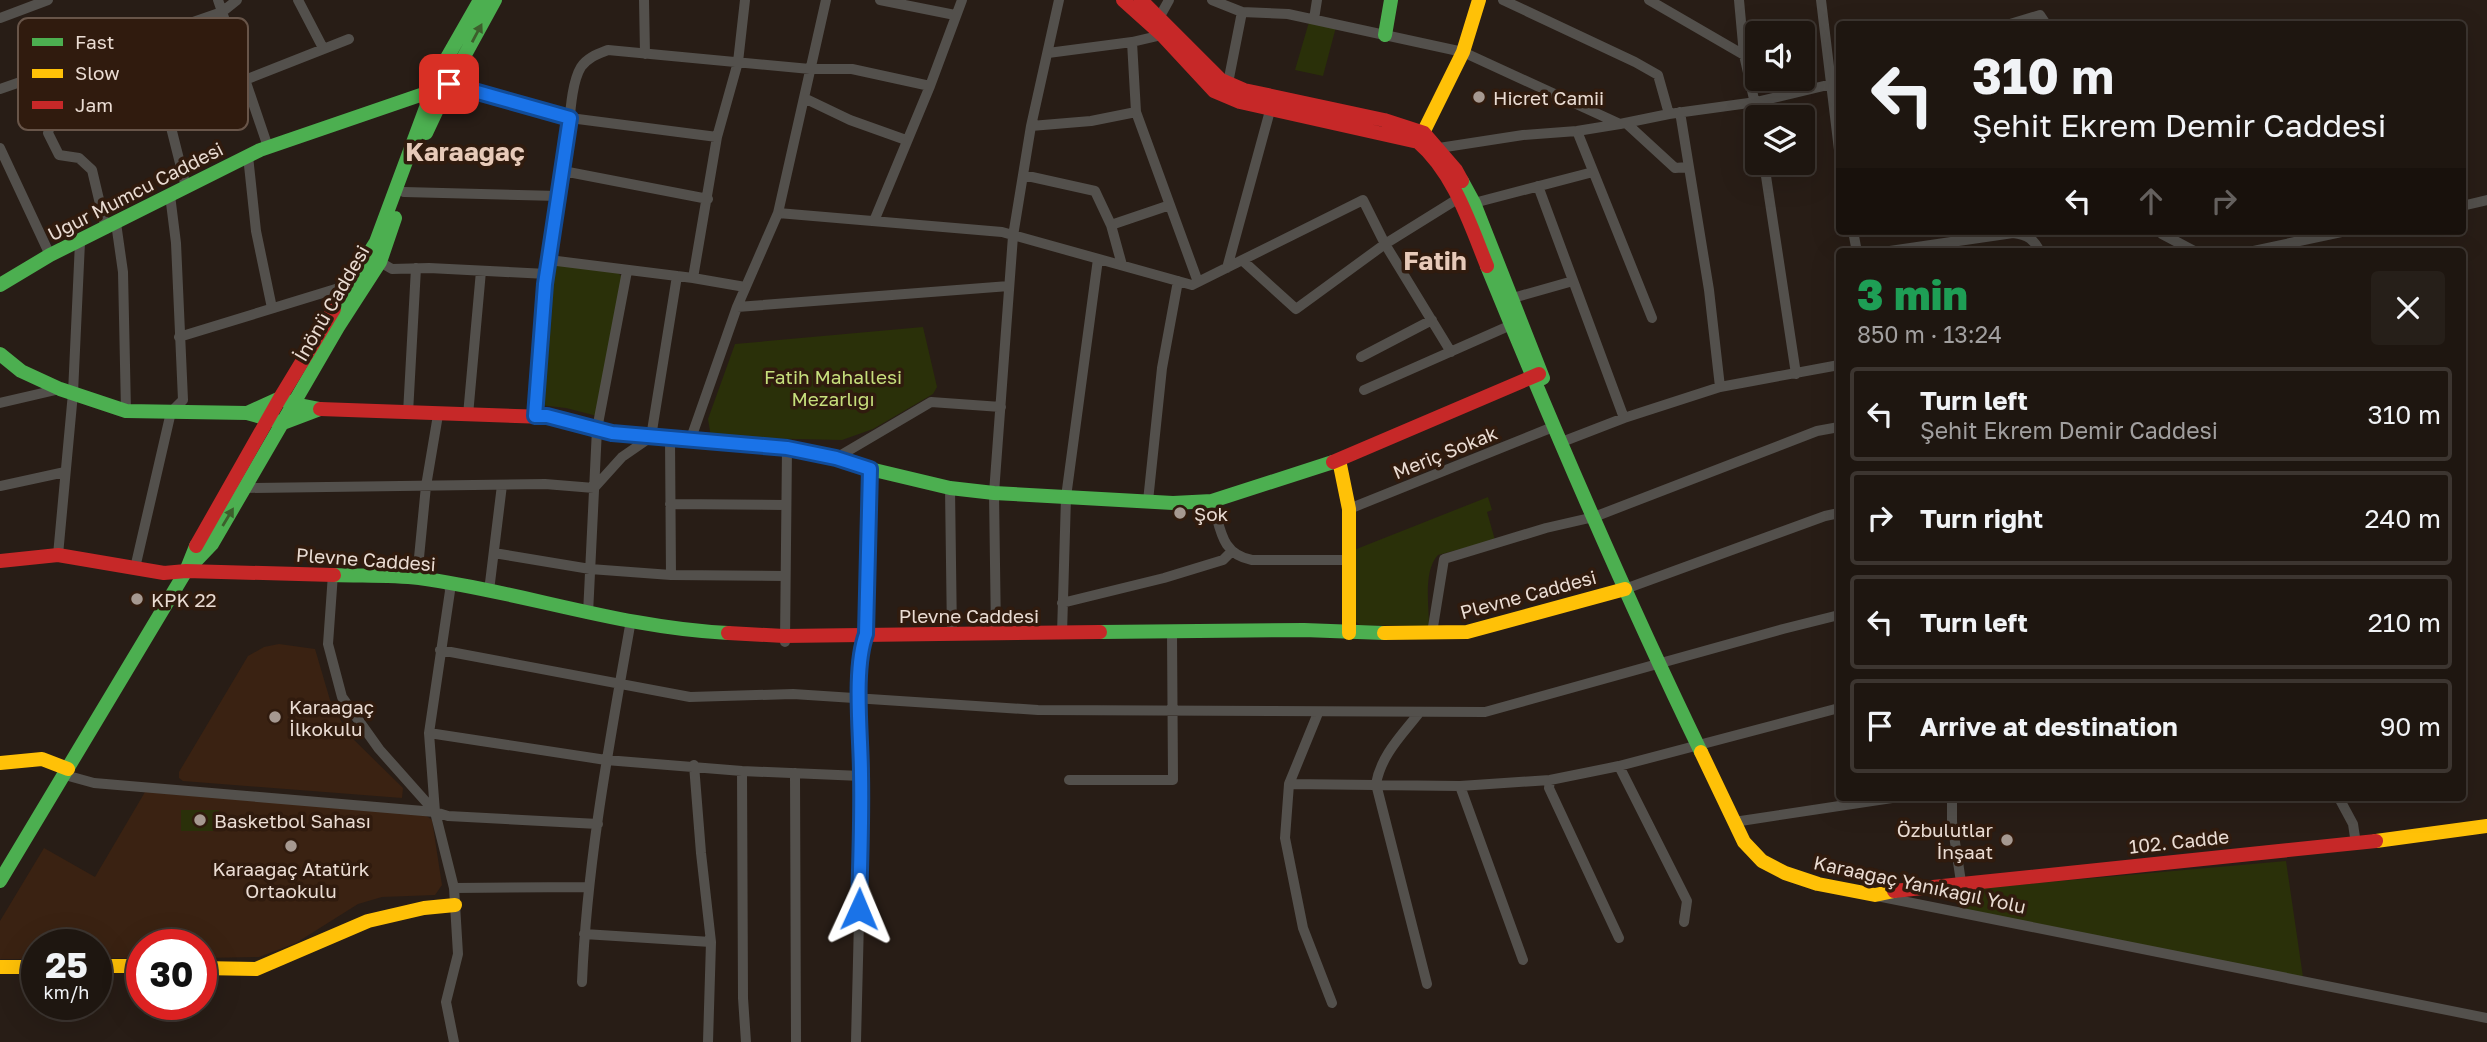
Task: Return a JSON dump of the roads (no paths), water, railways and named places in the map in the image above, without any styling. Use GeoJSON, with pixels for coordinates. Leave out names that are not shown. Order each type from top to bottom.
{"type":"FeatureCollection","features":[{"type":"Feature","properties":{"kind":"street"},"geometry":{"type":"LineString","coordinates":[[0,18],[48,0]]}},
{"type":"Feature","properties":{"kind":"street"},"geometry":{"type":"LineString","coordinates":[[218,0],[224,18]]}},
{"type":"Feature","properties":{"kind":"street"},"geometry":{"type":"LineString","coordinates":[[204,18],[222,12],[237,0]]}},
{"type":"Feature","properties":{"kind":"street"},"geometry":{"type":"LineString","coordinates":[[298,0],[323,48]]}},
{"type":"Feature","properties":{"kind":"street","name":"İnönü Caddesi"},"geometry":{"type":"LineString","coordinates":[[0,881],[186,570],[200,537],[280,397],[376,242],[440,70],[481,0]]}},
{"type":"Feature","properties":{"kind":"street","name":"İnönü Caddesi"},"geometry":{"type":"LineString","coordinates":[[186,570],[212,544],[338,327],[380,261],[431,120],[495,0]]}},
{"type":"Feature","properties":{"kind":"street"},"geometry":{"type":"LineString","coordinates":[[644,0],[645,54]]}},
{"type":"Feature","properties":{"kind":"street"},"geometry":{"type":"LineString","coordinates":[[693,278],[718,137],[738,62],[745,0]]}},
{"type":"Feature","properties":{"kind":"street"},"geometry":{"type":"LineString","coordinates":[[690,440],[741,297],[778,213],[826,0]]}},
{"type":"Feature","properties":{"kind":"street"},"geometry":{"type":"LineString","coordinates":[[880,0],[956,15]]}},
{"type":"Feature","properties":{"kind":"street"},"geometry":{"type":"LineString","coordinates":[[874,221],[962,0]]}},
{"type":"Feature","properties":{"kind":"street"},"geometry":{"type":"LineString","coordinates":[[996,634],[994,493],[1013,236],[1031,126],[1059,0]]}},
{"type":"Feature","properties":{"kind":"street"},"geometry":{"type":"LineString","coordinates":[[1123,0],[1162,35],[1214,90],[1240,102],[1421,137]]}},
{"type":"Feature","properties":{"kind":"street"},"geometry":{"type":"LineString","coordinates":[[1141,0],[1221,80],[1244,90],[1384,120],[1421,137],[1456,170],[1474,203],[1513,298],[1553,427],[1579,481]]}},
{"type":"Feature","properties":{"kind":"street"},"geometry":{"type":"LineString","coordinates":[[1159,18],[1169,0]]}},
{"type":"Feature","properties":{"kind":"street"},"geometry":{"type":"LineString","coordinates":[[1212,0],[1242,12],[1288,14],[1463,52],[1623,123],[1675,168],[1688,167]]}},
{"type":"Feature","properties":{"kind":"street"},"geometry":{"type":"LineString","coordinates":[[1314,19],[1317,0]]}},
{"type":"Feature","properties":{"kind":"street"},"geometry":{"type":"LineString","coordinates":[[1385,35],[1391,0]]}},
{"type":"Feature","properties":{"kind":"street"},"geometry":{"type":"LineString","coordinates":[[1421,137],[1463,52],[1479,0]]}},
{"type":"Feature","properties":{"kind":"street"},"geometry":{"type":"LineString","coordinates":[[1503,0],[1658,75],[1669,114]]}},
{"type":"Feature","properties":{"kind":"street"},"geometry":{"type":"LineString","coordinates":[[1649,0],[1744,55]]}},
{"type":"Feature","properties":{"kind":"street"},"geometry":{"type":"LineString","coordinates":[[1739,0],[1744,55],[1756,105]]}},
{"type":"Feature","properties":{"kind":"street"},"geometry":{"type":"LineString","coordinates":[[1435,151],[1523,135],[1577,131],[1680,112],[1756,102],[1836,82],[1821,0]]}},
{"type":"Feature","properties":{"kind":"street"},"geometry":{"type":"LineString","coordinates":[[1228,83],[1242,12]]}},
{"type":"Feature","properties":{"kind":"street"},"geometry":{"type":"LineString","coordinates":[[2020,21],[2040,15],[2044,21]]}},
{"type":"Feature","properties":{"kind":"street"},"geometry":{"type":"LineString","coordinates":[[1048,53],[1132,43],[1162,35]]}},
{"type":"Feature","properties":{"kind":"street"},"geometry":{"type":"LineString","coordinates":[[248,79],[349,39]]}},
{"type":"Feature","properties":{"kind":"street"},"geometry":{"type":"LineString","coordinates":[[1132,43],[1136,112],[1198,282]]}},
{"type":"Feature","properties":{"kind":"street"},"geometry":{"type":"LineString","coordinates":[[535,416],[547,274],[570,118],[577,79],[581,68],[590,57],[608,50],[810,69],[852,69],[930,86]]}},
{"type":"Feature","properties":{"kind":"street"},"geometry":{"type":"LineString","coordinates":[[0,89],[18,83]]}},
{"type":"Feature","properties":{"kind":"street"},"geometry":{"type":"LineString","coordinates":[[449,84],[570,118],[718,137]]}},
{"type":"Feature","properties":{"kind":"street","name":"Uğur Mumcu Caddesi"},"geometry":{"type":"LineString","coordinates":[[0,285],[50,255],[268,147],[449,84]]}},
{"type":"Feature","properties":{"kind":"street"},"geometry":{"type":"LineString","coordinates":[[248,89],[268,147]]}},
{"type":"Feature","properties":{"kind":"street"},"geometry":{"type":"LineString","coordinates":[[804,98],[850,120],[906,140]]}},
{"type":"Feature","properties":{"kind":"street"},"geometry":{"type":"LineString","coordinates":[[1227,268],[1271,107]]}},
{"type":"Feature","properties":{"kind":"street"},"geometry":{"type":"LineString","coordinates":[[1031,126],[1091,121],[1136,112]]}},
{"type":"Feature","properties":{"kind":"street"},"geometry":{"type":"LineString","coordinates":[[1680,112],[1709,290],[1720,387]]}},
{"type":"Feature","properties":{"kind":"street"},"geometry":{"type":"LineString","coordinates":[[49,130],[59,155],[79,158],[92,170],[111,226],[123,272],[126,411]]}},
{"type":"Feature","properties":{"kind":"street"},"geometry":{"type":"LineString","coordinates":[[172,130],[186,187]]}},
{"type":"Feature","properties":{"kind":"street"},"geometry":{"type":"LineString","coordinates":[[1577,131],[1652,318]]}},
{"type":"Feature","properties":{"kind":"street"},"geometry":{"type":"LineString","coordinates":[[0,148],[50,255]]}},
{"type":"Feature","properties":{"kind":"street"},"geometry":{"type":"LineString","coordinates":[[1435,151],[1459,198],[1511,325],[1567,440],[1579,481]]}},
{"type":"Feature","properties":{"kind":"street"},"geometry":{"type":"LineString","coordinates":[[248,156],[256,231],[272,308]]}},
{"type":"Feature","properties":{"kind":"street"},"geometry":{"type":"LineString","coordinates":[[563,171],[708,199]]}},
{"type":"Feature","properties":{"kind":"street"},"geometry":{"type":"LineString","coordinates":[[1474,203],[1593,172]]}},
{"type":"Feature","properties":{"kind":"street"},"geometry":{"type":"LineString","coordinates":[[1023,175],[1095,191],[1111,225],[1122,265]]}},
{"type":"Feature","properties":{"kind":"street"},"geometry":{"type":"LineString","coordinates":[[1766,175],[1796,374]]}},
{"type":"Feature","properties":{"kind":"street"},"geometry":{"type":"LineString","coordinates":[[1538,186],[1624,418]]}},
{"type":"Feature","properties":{"kind":"street"},"geometry":{"type":"LineString","coordinates":[[404,192],[559,196]]}},
{"type":"Feature","properties":{"kind":"street"},"geometry":{"type":"LineString","coordinates":[[135,568],[171,412],[183,400],[176,243],[170,195]]}},
{"type":"Feature","properties":{"kind":"street"},"geometry":{"type":"LineString","coordinates":[[1242,260],[1296,309],[1385,244],[1459,198]]}},
{"type":"Feature","properties":{"kind":"street"},"geometry":{"type":"LineString","coordinates":[[778,213],[1002,232],[1192,285],[1363,200],[1385,244],[1451,352]]}},
{"type":"Feature","properties":{"kind":"street"},"geometry":{"type":"LineString","coordinates":[[2466,205],[2487,200]]}},
{"type":"Feature","properties":{"kind":"street"},"geometry":{"type":"LineString","coordinates":[[1111,225],[1170,205]]}},
{"type":"Feature","properties":{"kind":"street"},"geometry":{"type":"LineString","coordinates":[[1910,248],[1999,235]]}},
{"type":"Feature","properties":{"kind":"street"},"geometry":{"type":"LineString","coordinates":[[2027,235],[2038,248]]}},
{"type":"Feature","properties":{"kind":"street"},"geometry":{"type":"LineString","coordinates":[[2165,235],[2188,248]]}},
{"type":"Feature","properties":{"kind":"street"},"geometry":{"type":"LineString","coordinates":[[2267,248],[2328,235]]}},
{"type":"Feature","properties":{"kind":"street"},"geometry":{"type":"LineString","coordinates":[[58,555],[65,472],[67,391],[80,242]]}},
{"type":"Feature","properties":{"kind":"street"},"geometry":{"type":"LineString","coordinates":[[1062,634],[1066,497],[1098,259]]}},
{"type":"Feature","properties":{"kind":"street"},"geometry":{"type":"LineString","coordinates":[[549,260],[693,278],[741,297],[751,306],[1009,286]]}},
{"type":"Feature","properties":{"kind":"street"},"geometry":{"type":"LineString","coordinates":[[380,261],[392,268],[547,274]]}},
{"type":"Feature","properties":{"kind":"street"},"geometry":{"type":"LineString","coordinates":[[408,413],[416,268]]}},
{"type":"Feature","properties":{"kind":"street"},"geometry":{"type":"LineString","coordinates":[[468,415],[481,271]]}},
{"type":"Feature","properties":{"kind":"street"},"geometry":{"type":"LineString","coordinates":[[589,614],[597,429],[627,271]]}},
{"type":"Feature","properties":{"kind":"street"},"geometry":{"type":"LineString","coordinates":[[594,488],[622,457],[651,437],[677,276]]}},
{"type":"Feature","properties":{"kind":"street"},"geometry":{"type":"LineString","coordinates":[[1148,501],[1162,368],[1178,281]]}},
{"type":"Feature","properties":{"kind":"street"},"geometry":{"type":"LineString","coordinates":[[1513,298],[1573,281]]}},
{"type":"Feature","properties":{"kind":"street"},"geometry":{"type":"LineString","coordinates":[[179,337],[352,284]]}},
{"type":"Feature","properties":{"kind":"street"},"geometry":{"type":"LineString","coordinates":[[1361,357],[1432,320]]}},
{"type":"Feature","properties":{"kind":"street"},"geometry":{"type":"LineString","coordinates":[[1364,390],[1511,325]]}},
{"type":"Feature","properties":{"kind":"street"},"geometry":{"type":"LineString","coordinates":[[0,354],[21,371],[67,391],[126,411],[247,412],[284,423],[320,409]]}},
{"type":"Feature","properties":{"kind":"street"},"geometry":{"type":"LineString","coordinates":[[1567,440],[1624,418],[1720,387],[1836,366]]}},
{"type":"Feature","properties":{"kind":"street"},"geometry":{"type":"LineString","coordinates":[[247,412],[280,397],[295,404],[320,409],[438,415],[547,416],[597,429],[651,437],[787,448],[950,488],[1066,497],[1212,501],[1339,460],[1537,375]]}},
{"type":"Feature","properties":{"kind":"street"},"geometry":{"type":"LineString","coordinates":[[0,403],[67,391]]}},
{"type":"Feature","properties":{"kind":"street"},"geometry":{"type":"LineString","coordinates":[[836,458],[931,402],[1000,407]]}},
{"type":"Feature","properties":{"kind":"street"},"geometry":{"type":"LineString","coordinates":[[417,579],[426,486],[438,415]]}},
{"type":"Feature","properties":{"kind":"street","name":"Meriç Sokak"},"geometry":{"type":"LineString","coordinates":[[1349,509],[1553,427]]}},
{"type":"Feature","properties":{"kind":"street"},"geometry":{"type":"LineString","coordinates":[[1432,633],[1444,559],[1546,527],[1594,517],[1818,430],[1836,427]]}},
{"type":"Feature","properties":{"kind":"street"},"geometry":{"type":"LineString","coordinates":[[670,439],[671,575]]}},
{"type":"Feature","properties":{"kind":"street"},"geometry":{"type":"LineString","coordinates":[[784,640],[787,448]]}},
{"type":"Feature","properties":{"kind":"street"},"geometry":{"type":"LineString","coordinates":[[1339,460],[1349,509],[1349,633]]}},
{"type":"Feature","properties":{"kind":"street"},"geometry":{"type":"LineString","coordinates":[[856,1042],[861,776],[859,699],[866,634],[870,469]]}},
{"type":"Feature","properties":{"kind":"street"},"geometry":{"type":"LineString","coordinates":[[0,486],[65,472]]}},
{"type":"Feature","properties":{"kind":"street","name":"Karaağaç Yanıkağıl Yolu"},"geometry":{"type":"LineString","coordinates":[[1579,481],[1658,664],[1734,822],[1744,842],[1762,861],[1785,873],[1818,884],[2487,1018]]}},
{"type":"Feature","properties":{"kind":"street"},"geometry":{"type":"LineString","coordinates":[[246,488],[545,484],[594,488]]}},
{"type":"Feature","properties":{"kind":"street"},"geometry":{"type":"LineString","coordinates":[[489,591],[502,485]]}},
{"type":"Feature","properties":{"kind":"street"},"geometry":{"type":"LineString","coordinates":[[950,488],[952,635]]}},
{"type":"Feature","properties":{"kind":"street"},"geometry":{"type":"LineString","coordinates":[[1212,501],[1227,548],[1239,558],[1252,561],[1350,560]]}},
{"type":"Feature","properties":{"kind":"street"},"geometry":{"type":"LineString","coordinates":[[670,504],[785,505]]}},
{"type":"Feature","properties":{"kind":"street"},"geometry":{"type":"LineString","coordinates":[[1625,589],[1836,514]]}},
{"type":"Feature","properties":{"kind":"street"},"geometry":{"type":"LineString","coordinates":[[1062,603],[1187,571],[1223,560],[1231,552]]}},
{"type":"Feature","properties":{"kind":"street"},"geometry":{"type":"LineString","coordinates":[[494,553],[590,569],[671,575],[784,576]]}},
{"type":"Feature","properties":{"kind":"street","name":"Plevne Caddesi"},"geometry":{"type":"LineString","coordinates":[[0,561],[58,555],[164,573],[186,570],[417,579],[687,631],[784,640],[866,634],[1304,630],[1349,633],[1467,632],[1625,589]]}},
{"type":"Feature","properties":{"kind":"street"},"geometry":{"type":"LineString","coordinates":[[333,574],[328,644],[342,697],[379,749],[435,812]]}},
{"type":"Feature","properties":{"kind":"street"},"geometry":{"type":"LineString","coordinates":[[449,584],[429,733],[435,812],[454,888],[458,954],[446,1002],[454,1042]]}},
{"type":"Feature","properties":{"kind":"street"},"geometry":{"type":"LineString","coordinates":[[440,650],[690,697],[793,694],[1038,710],[1485,712],[1836,616]]}},
{"type":"Feature","properties":{"kind":"street"},"geometry":{"type":"LineString","coordinates":[[582,982],[589,887],[606,760],[631,620]]}},
{"type":"Feature","properties":{"kind":"street"},"geometry":{"type":"LineString","coordinates":[[1069,780],[1174,780],[1172,633]]}},
{"type":"Feature","properties":{"kind":"street"},"geometry":{"type":"LineString","coordinates":[[1290,784],[1460,786],[1550,780],[1619,766],[1836,709]]}},
{"type":"Feature","properties":{"kind":"street"},"geometry":{"type":"LineString","coordinates":[[1318,713],[1290,784],[1285,838],[1303,928],[1332,1003]]}},
{"type":"Feature","properties":{"kind":"street"},"geometry":{"type":"LineString","coordinates":[[1419,713],[1386,755],[1376,784],[1427,984]]}},
{"type":"Feature","properties":{"kind":"street"},"geometry":{"type":"LineString","coordinates":[[429,733],[606,760],[694,765],[742,771],[861,776]]}},
{"type":"Feature","properties":{"kind":"street"},"geometry":{"type":"LineString","coordinates":[[0,763],[41,757],[94,783],[435,812],[448,816],[598,824]]}},
{"type":"Feature","properties":{"kind":"street"},"geometry":{"type":"LineString","coordinates":[[694,765],[711,943],[708,1042]]}},
{"type":"Feature","properties":{"kind":"street"},"geometry":{"type":"LineString","coordinates":[[1619,766],[1687,901],[1684,922]]}},
{"type":"Feature","properties":{"kind":"street"},"geometry":{"type":"LineString","coordinates":[[742,771],[743,998],[746,1042]]}},
{"type":"Feature","properties":{"kind":"street"},"geometry":{"type":"LineString","coordinates":[[795,772],[796,1042]]}},
{"type":"Feature","properties":{"kind":"street"},"geometry":{"type":"LineString","coordinates":[[1550,780],[1549,788],[1619,938]]}},
{"type":"Feature","properties":{"kind":"street"},"geometry":{"type":"LineString","coordinates":[[1460,786],[1523,960]]}},
{"type":"Feature","properties":{"kind":"street"},"geometry":{"type":"LineString","coordinates":[[1734,822],[1872,801]]}},
{"type":"Feature","properties":{"kind":"street"},"geometry":{"type":"LineString","coordinates":[[1952,801],[1952,822],[1961,882]]}},
{"type":"Feature","properties":{"kind":"street"},"geometry":{"type":"LineString","coordinates":[[2341,801],[2353,824],[2356,844]]}},
{"type":"Feature","properties":{"kind":"street","name":"102. Cadde"},"geometry":{"type":"LineString","coordinates":[[1875,895],[1961,882],[2356,844],[2487,826]]}},
{"type":"Feature","properties":{"kind":"street"},"geometry":{"type":"LineString","coordinates":[[454,888],[589,887]]}},
{"type":"Feature","properties":{"kind":"street"},"geometry":{"type":"LineString","coordinates":[[217,968],[256,969],[368,921],[424,908],[455,905]]}},
{"type":"Feature","properties":{"kind":"street"},"geometry":{"type":"LineString","coordinates":[[584,934],[711,943]]}},
{"type":"Feature","properties":{"kind":"street"},"geometry":{"type":"LineString","coordinates":[[0,967],[21,967]]}},
{"type":"Feature","properties":{"kind":"place","name":"Hicret Camii"},"geometry":{"type":"Point","coordinates":[1479,97]}},
{"type":"Feature","properties":{"kind":"place","name":"Şok"},"geometry":{"type":"Point","coordinates":[1180,513]}},
{"type":"Feature","properties":{"kind":"place","name":"KPK 22"},"geometry":{"type":"Point","coordinates":[137,599]}},
{"type":"Feature","properties":{"kind":"place","name":"Karaağaç İlkokulu"},"geometry":{"type":"Point","coordinates":[275,717]}},
{"type":"Feature","properties":{"kind":"place","name":"Basketbol Sahası"},"geometry":{"type":"Point","coordinates":[200,820]}},
{"type":"Feature","properties":{"kind":"place","name":"Özbulutlar İnşaat"},"geometry":{"type":"Point","coordinates":[2007,840]}},
{"type":"Feature","properties":{"kind":"place","name":"Karaağaç Atatürk Ortaokulu"},"geometry":{"type":"Point","coordinates":[291,846]}},
{"type":"Feature","properties":{"kind":"district","name":"Karaağaç"},"geometry":{"type":"Point","coordinates":[465,151]}},
{"type":"Feature","properties":{"kind":"district","name":"Fatih"},"geometry":{"type":"Point","coordinates":[1435,260]}},
{"type":"Feature","properties":{"kind":"park label","name":"Fatih Mahallesi Mezarlığı"},"geometry":{"type":"Point","coordinates":[833,387]}}]}
